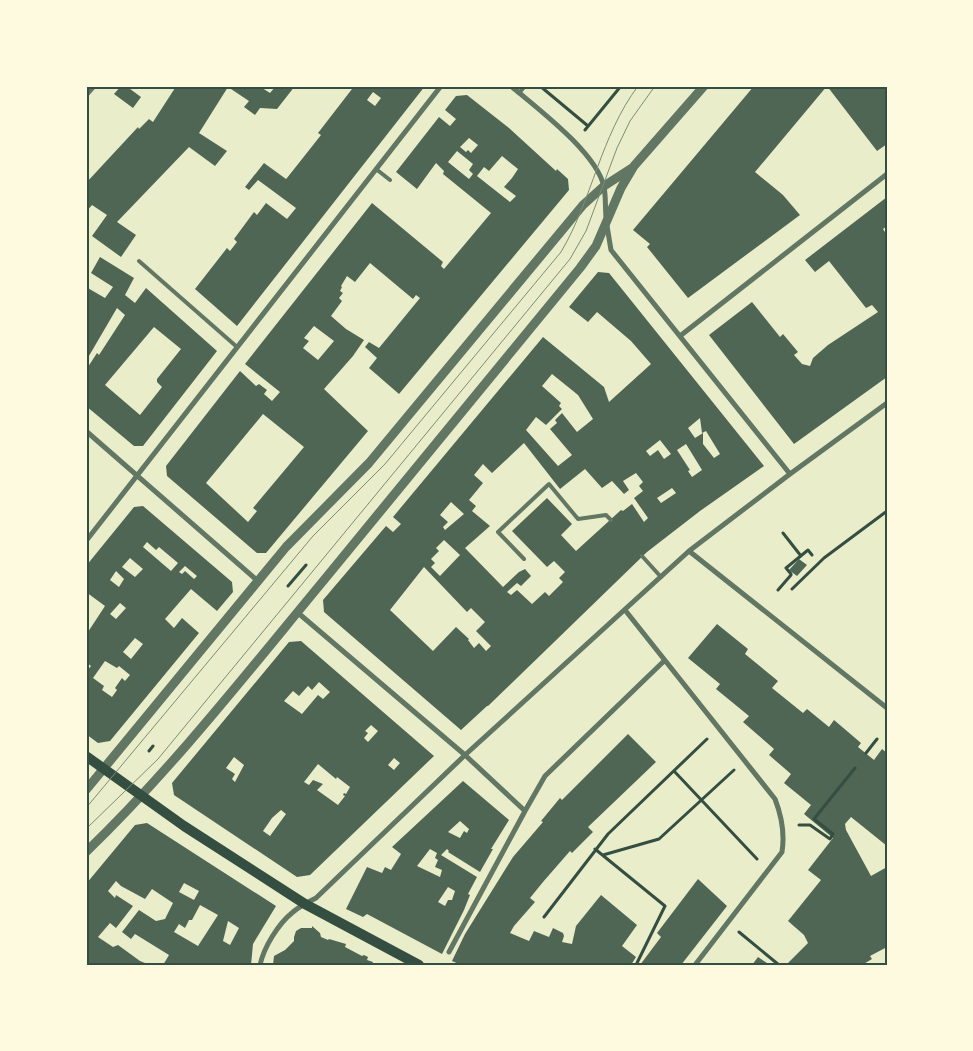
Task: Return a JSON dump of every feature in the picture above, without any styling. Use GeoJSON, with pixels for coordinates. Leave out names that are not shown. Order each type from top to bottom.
{"type":"FeatureCollection","features":[{"type":"Feature","properties":{"kind":"main road"},"geometry":{"type":"LineString","coordinates":[[86,756],[184,826],[305,904],[419,965]]}},
{"type":"Feature","properties":{"kind":"street"},"geometry":{"type":"LineString","coordinates":[[86,95],[94,86]]}},
{"type":"Feature","properties":{"kind":"street"},"geometry":{"type":"LineString","coordinates":[[86,541],[441,86]]}},
{"type":"Feature","properties":{"kind":"street"},"geometry":{"type":"LineString","coordinates":[[511,86],[575,143],[590,159],[604,186],[606,221],[611,250],[790,474]]}},
{"type":"Feature","properties":{"kind":"street"},"geometry":{"type":"LineString","coordinates":[[86,852],[143,796],[580,268],[596,246],[621,188],[634,166],[704,86]]}},
{"type":"Feature","properties":{"kind":"street"},"geometry":{"type":"LineString","coordinates":[[86,790],[286,548],[369,463],[578,211],[604,186],[634,166]]}},
{"type":"Feature","properties":{"kind":"street"},"geometry":{"type":"LineString","coordinates":[[680,336],[887,174]]}},
{"type":"Feature","properties":{"kind":"street"},"geometry":{"type":"LineString","coordinates":[[260,965],[262,953],[289,916],[316,898],[465,755],[689,551],[790,474],[887,404]]}},
{"type":"Feature","properties":{"kind":"street"},"geometry":{"type":"LineString","coordinates":[[86,431],[259,582]]}},
{"type":"Feature","properties":{"kind":"street"},"geometry":{"type":"LineString","coordinates":[[689,551],[887,708]]}},
{"type":"Feature","properties":{"kind":"street"},"geometry":{"type":"LineString","coordinates":[[625,610],[775,799],[779,810],[784,839],[782,852],[695,965]]}},
{"type":"Feature","properties":{"kind":"street"},"geometry":{"type":"LineString","coordinates":[[297,612],[465,755],[525,811]]}},
{"type":"Feature","properties":{"kind":"street"},"geometry":{"type":"LineString","coordinates":[[449,952],[545,776],[664,661]]}},
{"type":"Feature","properties":{"kind":"lane"},"geometry":{"type":"LineString","coordinates":[[519,93],[525,86]]}},
{"type":"Feature","properties":{"kind":"lane"},"geometry":{"type":"LineString","coordinates":[[376,170],[390,180]]}},
{"type":"Feature","properties":{"kind":"lane"},"geometry":{"type":"LineString","coordinates":[[139,260],[237,347]]}},
{"type":"Feature","properties":{"kind":"lane"},"geometry":{"type":"LineString","coordinates":[[524,559],[498,532],[549,484],[578,518],[606,515],[610,520]]}},
{"type":"Feature","properties":{"kind":"lane"},"geometry":{"type":"LineString","coordinates":[[642,556],[660,577]]}},
{"type":"Feature","properties":{"kind":"path"},"geometry":{"type":"LineString","coordinates":[[540,86],[588,126]]}},
{"type":"Feature","properties":{"kind":"path"},"geometry":{"type":"LineString","coordinates":[[575,143],[621,86]]}},
{"type":"Feature","properties":{"kind":"path"},"geometry":{"type":"LineString","coordinates":[[792,589],[824,558],[887,510]]}},
{"type":"Feature","properties":{"kind":"path"},"geometry":{"type":"LineString","coordinates":[[783,533],[801,556]]}},
{"type":"Feature","properties":{"kind":"path"},"geometry":{"type":"LineString","coordinates":[[778,590],[791,575],[786,568],[808,550],[812,555]]}},
{"type":"Feature","properties":{"kind":"path"},"geometry":{"type":"LineString","coordinates":[[288,586],[306,564]]}},
{"type":"Feature","properties":{"kind":"path"},"geometry":{"type":"LineString","coordinates":[[544,917],[608,834],[708,738]]}},
{"type":"Feature","properties":{"kind":"path"},"geometry":{"type":"LineString","coordinates":[[866,753],[877,739]]}},
{"type":"Feature","properties":{"kind":"path"},"geometry":{"type":"LineString","coordinates":[[149,752],[153,746]]}},
{"type":"Feature","properties":{"kind":"path"},"geometry":{"type":"LineString","coordinates":[[799,825],[810,825],[830,838],[833,834],[814,819],[855,768]]}},
{"type":"Feature","properties":{"kind":"path"},"geometry":{"type":"LineString","coordinates":[[674,770],[762,864]]}},
{"type":"Feature","properties":{"kind":"path"},"geometry":{"type":"LineString","coordinates":[[603,855],[659,839],[735,770]]}},
{"type":"Feature","properties":{"kind":"path"},"geometry":{"type":"LineString","coordinates":[[595,849],[665,906],[636,965]]}},
{"type":"Feature","properties":{"kind":"path"},"geometry":{"type":"LineString","coordinates":[[738,932],[779,965]]}},
{"type":"Feature","properties":{"kind":"building"},"geometry":{"type":"Polygon","coordinates":[[[121,86],[126,86],[141,97],[133,108],[114,94],[121,86]]]}},
{"type":"Feature","properties":{"kind":"building"},"geometry":{"type":"Polygon","coordinates":[[[173,86],[259,86],[270,93],[276,86],[295,86],[277,109],[260,108],[255,115],[244,107],[249,101],[228,87],[199,133],[227,151],[215,166],[189,147],[117,222],[136,235],[121,257],[92,236],[107,215],[92,205],[86,212],[86,183],[138,127],[139,129],[149,119],[153,122],[175,88],[173,86]]]}},
{"type":"Feature","properties":{"kind":"building"},"geometry":{"type":"Polygon","coordinates":[[[349,86],[425,86],[237,326],[195,289],[227,248],[230,251],[237,242],[234,239],[254,212],[257,215],[266,203],[287,219],[296,208],[258,180],[249,190],[245,187],[264,163],[286,179],[321,135],[318,133],[352,89],[349,86]],[[373,92],[367,100],[375,106],[381,98],[373,92]]]}},
{"type":"Feature","properties":{"kind":"building"},"geometry":{"type":"Polygon","coordinates":[[[754,86],[827,86],[755,172],[783,195],[800,215],[688,298],[647,247],[650,244],[633,230],[754,86]]]}},
{"type":"Feature","properties":{"kind":"building"},"geometry":{"type":"Polygon","coordinates":[[[827,86],[887,86],[887,144],[877,151],[827,86]]]}},
{"type":"Feature","properties":{"kind":"building"},"geometry":{"type":"Polygon","coordinates":[[[467,95],[509,128],[556,171],[557,169],[568,179],[569,190],[399,394],[369,368],[377,358],[365,347],[369,342],[379,348],[420,298],[416,295],[413,299],[370,263],[355,282],[347,276],[340,291],[343,293],[339,298],[342,301],[331,316],[346,329],[364,340],[353,356],[324,389],[368,431],[266,553],[257,553],[167,476],[166,466],[240,371],[256,386],[259,384],[267,390],[264,394],[272,401],[280,392],[245,364],[372,203],[443,262],[441,266],[444,269],[491,213],[443,174],[444,171],[436,163],[417,189],[396,172],[439,117],[450,126],[456,119],[445,110],[456,96],[467,95]],[[469,138],[460,147],[466,152],[468,150],[471,153],[478,145],[469,138]],[[457,151],[448,162],[469,179],[473,174],[469,170],[473,164],[457,151]],[[502,156],[489,171],[484,167],[477,176],[510,202],[516,196],[504,187],[518,169],[502,156]],[[314,326],[304,338],[309,341],[303,348],[318,360],[334,341],[314,326]],[[263,414],[206,483],[248,522],[257,511],[253,508],[304,447],[263,414]]]}},
{"type":"Feature","properties":{"kind":"building"},"geometry":{"type":"Polygon","coordinates":[[[887,197],[887,226],[883,229],[887,235],[887,377],[794,444],[709,335],[752,302],[780,337],[783,334],[798,352],[794,355],[802,364],[810,366],[813,358],[828,345],[878,312],[872,305],[866,308],[829,261],[815,272],[805,260],[887,197]]]}},
{"type":"Feature","properties":{"kind":"building"},"geometry":{"type":"Polygon","coordinates":[[[100,257],[134,278],[125,295],[135,303],[146,288],[217,351],[143,446],[134,446],[86,406],[86,370],[97,353],[99,355],[125,315],[117,308],[86,361],[86,287],[105,298],[113,287],[91,273],[100,257]],[[154,327],[105,385],[140,415],[162,387],[157,382],[157,379],[181,349],[154,327]]]}},
{"type":"Feature","properties":{"kind":"building"},"geometry":{"type":"Polygon","coordinates":[[[598,272],[609,273],[764,466],[700,511],[647,552],[461,730],[324,612],[323,600],[386,526],[393,532],[401,524],[393,517],[543,337],[604,387],[609,402],[651,364],[631,341],[597,312],[588,322],[569,307],[598,272]],[[552,374],[542,386],[561,403],[559,406],[562,409],[546,425],[536,417],[526,430],[558,466],[572,455],[550,429],[557,423],[555,420],[562,413],[577,432],[593,419],[578,395],[552,374]],[[700,418],[688,428],[695,438],[703,433],[703,444],[714,458],[720,454],[706,431],[702,433],[700,418]],[[660,440],[646,451],[650,456],[658,450],[664,459],[671,454],[660,440]],[[524,443],[492,473],[483,464],[474,475],[483,483],[469,500],[476,506],[472,511],[490,526],[465,548],[503,587],[525,569],[531,576],[521,586],[517,583],[507,592],[511,595],[517,590],[532,604],[545,592],[549,596],[563,582],[559,578],[565,572],[554,561],[547,567],[512,531],[547,498],[572,524],[561,535],[576,551],[621,510],[623,511],[632,504],[644,522],[648,518],[634,498],[643,491],[639,486],[643,482],[636,473],[623,481],[629,490],[624,494],[612,481],[602,488],[585,469],[560,489],[524,443]],[[686,444],[677,450],[690,470],[688,471],[692,477],[702,470],[686,444]],[[672,488],[657,498],[661,503],[676,493],[672,488]],[[451,502],[440,515],[448,522],[443,527],[445,530],[464,514],[451,502]],[[444,540],[436,548],[439,551],[431,559],[435,563],[431,567],[440,576],[460,555],[444,540]],[[424,567],[390,610],[433,651],[456,627],[469,639],[474,648],[479,643],[486,651],[491,646],[476,631],[485,622],[471,608],[467,612],[424,567]]]}},
{"type":"Feature","properties":{"kind":"building"},"geometry":{"type":"Polygon","coordinates":[[[143,506],[232,582],[233,592],[217,611],[191,589],[165,619],[174,628],[182,618],[199,633],[110,741],[98,743],[86,734],[86,672],[91,666],[86,662],[86,635],[105,606],[86,592],[86,566],[134,507],[143,506]],[[147,542],[143,547],[171,571],[178,563],[159,547],[156,550],[147,542]],[[130,558],[122,567],[135,577],[143,569],[130,558]],[[185,566],[179,572],[182,574],[185,571],[194,579],[197,576],[185,566]],[[116,571],[110,580],[119,587],[124,579],[116,571]],[[120,603],[110,614],[116,619],[126,608],[120,603]],[[135,638],[123,652],[131,659],[143,644],[135,638]],[[105,661],[93,678],[104,686],[102,690],[112,697],[117,690],[115,688],[122,678],[125,681],[130,675],[119,666],[117,668],[105,661]]]}},
{"type":"Feature","properties":{"kind":"building"},"geometry":{"type":"Polygon","coordinates":[[[799,559],[807,565],[797,576],[789,570],[799,559]]]}},
{"type":"Feature","properties":{"kind":"building"},"geometry":{"type":"Polygon","coordinates":[[[717,624],[748,649],[745,654],[778,681],[772,688],[803,713],[807,709],[829,727],[834,720],[861,743],[858,747],[874,760],[882,749],[887,753],[887,846],[851,817],[845,824],[846,830],[871,876],[887,867],[887,947],[870,956],[872,959],[862,965],[787,964],[808,943],[804,935],[788,921],[821,880],[808,870],[833,838],[804,814],[811,805],[784,783],[791,774],[769,755],[774,749],[743,722],[749,716],[716,689],[720,684],[688,658],[717,624]]]}},
{"type":"Feature","properties":{"kind":"building"},"geometry":{"type":"Polygon","coordinates":[[[301,641],[434,756],[310,875],[297,877],[174,795],[172,783],[289,642],[301,641]],[[319,682],[312,690],[308,686],[299,696],[293,691],[284,701],[302,714],[318,695],[323,699],[330,692],[319,682]],[[371,725],[365,731],[368,733],[364,738],[368,742],[378,731],[371,725]],[[234,757],[226,768],[235,774],[232,779],[235,782],[244,765],[234,757]],[[394,758],[388,765],[394,770],[400,763],[394,758]],[[318,764],[304,782],[309,785],[313,780],[323,784],[317,790],[338,805],[345,796],[343,795],[344,793],[346,794],[350,787],[337,777],[336,779],[318,764]],[[281,810],[272,818],[263,831],[270,836],[286,814],[281,810]]]}},
{"type":"Feature","properties":{"kind":"building"},"geometry":{"type":"Polygon","coordinates":[[[628,734],[656,762],[588,827],[593,832],[572,853],[570,851],[543,882],[530,898],[535,902],[510,933],[529,941],[534,931],[549,937],[553,928],[563,933],[562,942],[572,944],[576,926],[601,895],[637,925],[622,946],[636,957],[631,965],[461,965],[452,961],[465,934],[513,857],[543,822],[541,821],[560,798],[562,800],[628,734]]]}},
{"type":"Feature","properties":{"kind":"building"},"geometry":{"type":"Polygon","coordinates":[[[463,781],[509,820],[491,849],[493,849],[480,872],[448,852],[447,849],[441,855],[477,877],[468,894],[470,895],[464,910],[442,954],[367,914],[363,917],[346,909],[367,867],[382,873],[385,867],[391,870],[401,854],[392,847],[463,781]],[[460,821],[448,832],[460,838],[464,831],[467,833],[469,829],[460,821]],[[430,849],[417,866],[440,877],[442,870],[435,867],[438,860],[435,858],[437,853],[430,849]],[[448,887],[438,902],[445,906],[448,900],[452,900],[455,891],[448,887]]]}},
{"type":"Feature","properties":{"kind":"building"},"geometry":{"type":"Polygon","coordinates":[[[147,823],[276,906],[253,944],[251,965],[163,965],[169,955],[135,934],[131,939],[122,932],[139,910],[156,921],[165,919],[173,903],[152,889],[145,899],[121,886],[116,881],[108,891],[115,898],[116,895],[133,906],[116,928],[110,923],[98,937],[113,947],[118,945],[140,961],[150,965],[86,965],[86,884],[135,825],[147,823]],[[184,883],[179,892],[194,900],[199,891],[184,883]],[[200,905],[192,920],[189,920],[185,928],[179,924],[174,932],[198,946],[218,915],[200,905]],[[228,921],[223,941],[230,945],[239,928],[228,921]]]}},
{"type":"Feature","properties":{"kind":"building"},"geometry":{"type":"Polygon","coordinates":[[[698,879],[727,906],[681,965],[640,965],[661,937],[657,933],[698,879]]]}},
{"type":"Feature","properties":{"kind":"building"},"geometry":{"type":"Polygon","coordinates":[[[312,926],[320,933],[321,937],[346,944],[345,947],[368,957],[367,960],[373,962],[372,965],[273,965],[274,956],[285,950],[294,941],[296,931],[301,928],[312,928],[312,926]]]}},
{"type":"Feature","properties":{"kind":"building"},"geometry":{"type":"Polygon","coordinates":[[[758,957],[770,965],[752,965],[758,957]]]}},
{"type":"Feature","properties":{"kind":"tram line"},"geometry":{"type":"LineString","coordinates":[[86,808],[313,536],[385,464],[561,252],[581,210],[614,126],[638,86]]}},
{"type":"Feature","properties":{"kind":"tram line"},"geometry":{"type":"LineString","coordinates":[[86,829],[158,759],[570,259],[586,231],[617,148],[630,121],[655,86]]}}]}
